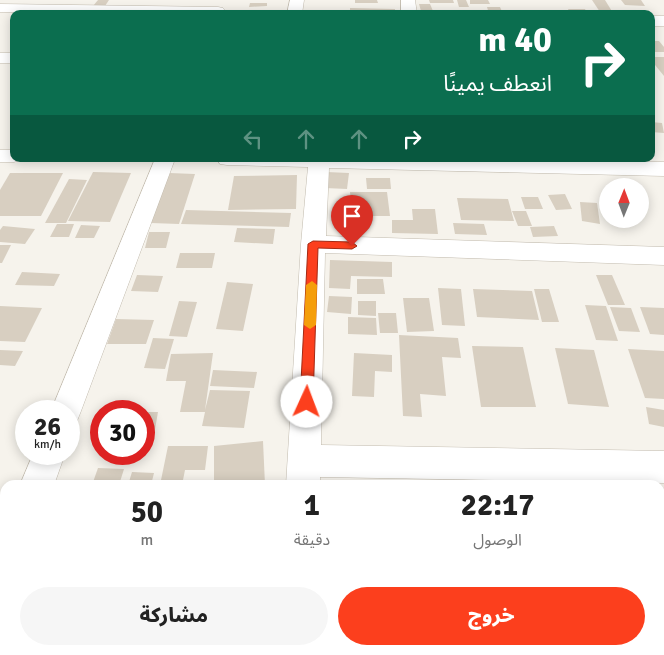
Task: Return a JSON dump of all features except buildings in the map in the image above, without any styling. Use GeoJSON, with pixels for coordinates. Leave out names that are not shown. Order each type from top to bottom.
{"type":"FeatureCollection","features":[{"type":"Feature","properties":{"kind":"street"},"geometry":{"type":"LineString","coordinates":[[0,8],[70,10]]}},
{"type":"Feature","properties":{"kind":"street"},"geometry":{"type":"LineString","coordinates":[[180,10],[219,8]]}},
{"type":"Feature","properties":{"kind":"street"},"geometry":{"type":"LineString","coordinates":[[70,400],[164,162]]}},
{"type":"Feature","properties":{"kind":"street"},"geometry":{"type":"LineString","coordinates":[[664,169],[628,164],[319,162],[313,244],[304,473],[664,468]]}},
{"type":"Feature","properties":{"kind":"street"},"geometry":{"type":"LineString","coordinates":[[313,244],[664,256]]}},
{"type":"Feature","properties":{"kind":"street"},"geometry":{"type":"LineString","coordinates":[[39,480],[45,465]]}},
{"type":"Feature","properties":{"kind":"slow traffic"},"geometry":{"type":"LineString","coordinates":[[310,325],[312,285]]}},
{"type":"Feature","properties":{"kind":"route"},"geometry":{"type":"LineString","coordinates":[[307,402],[313,244],[352,246]]}}]}
